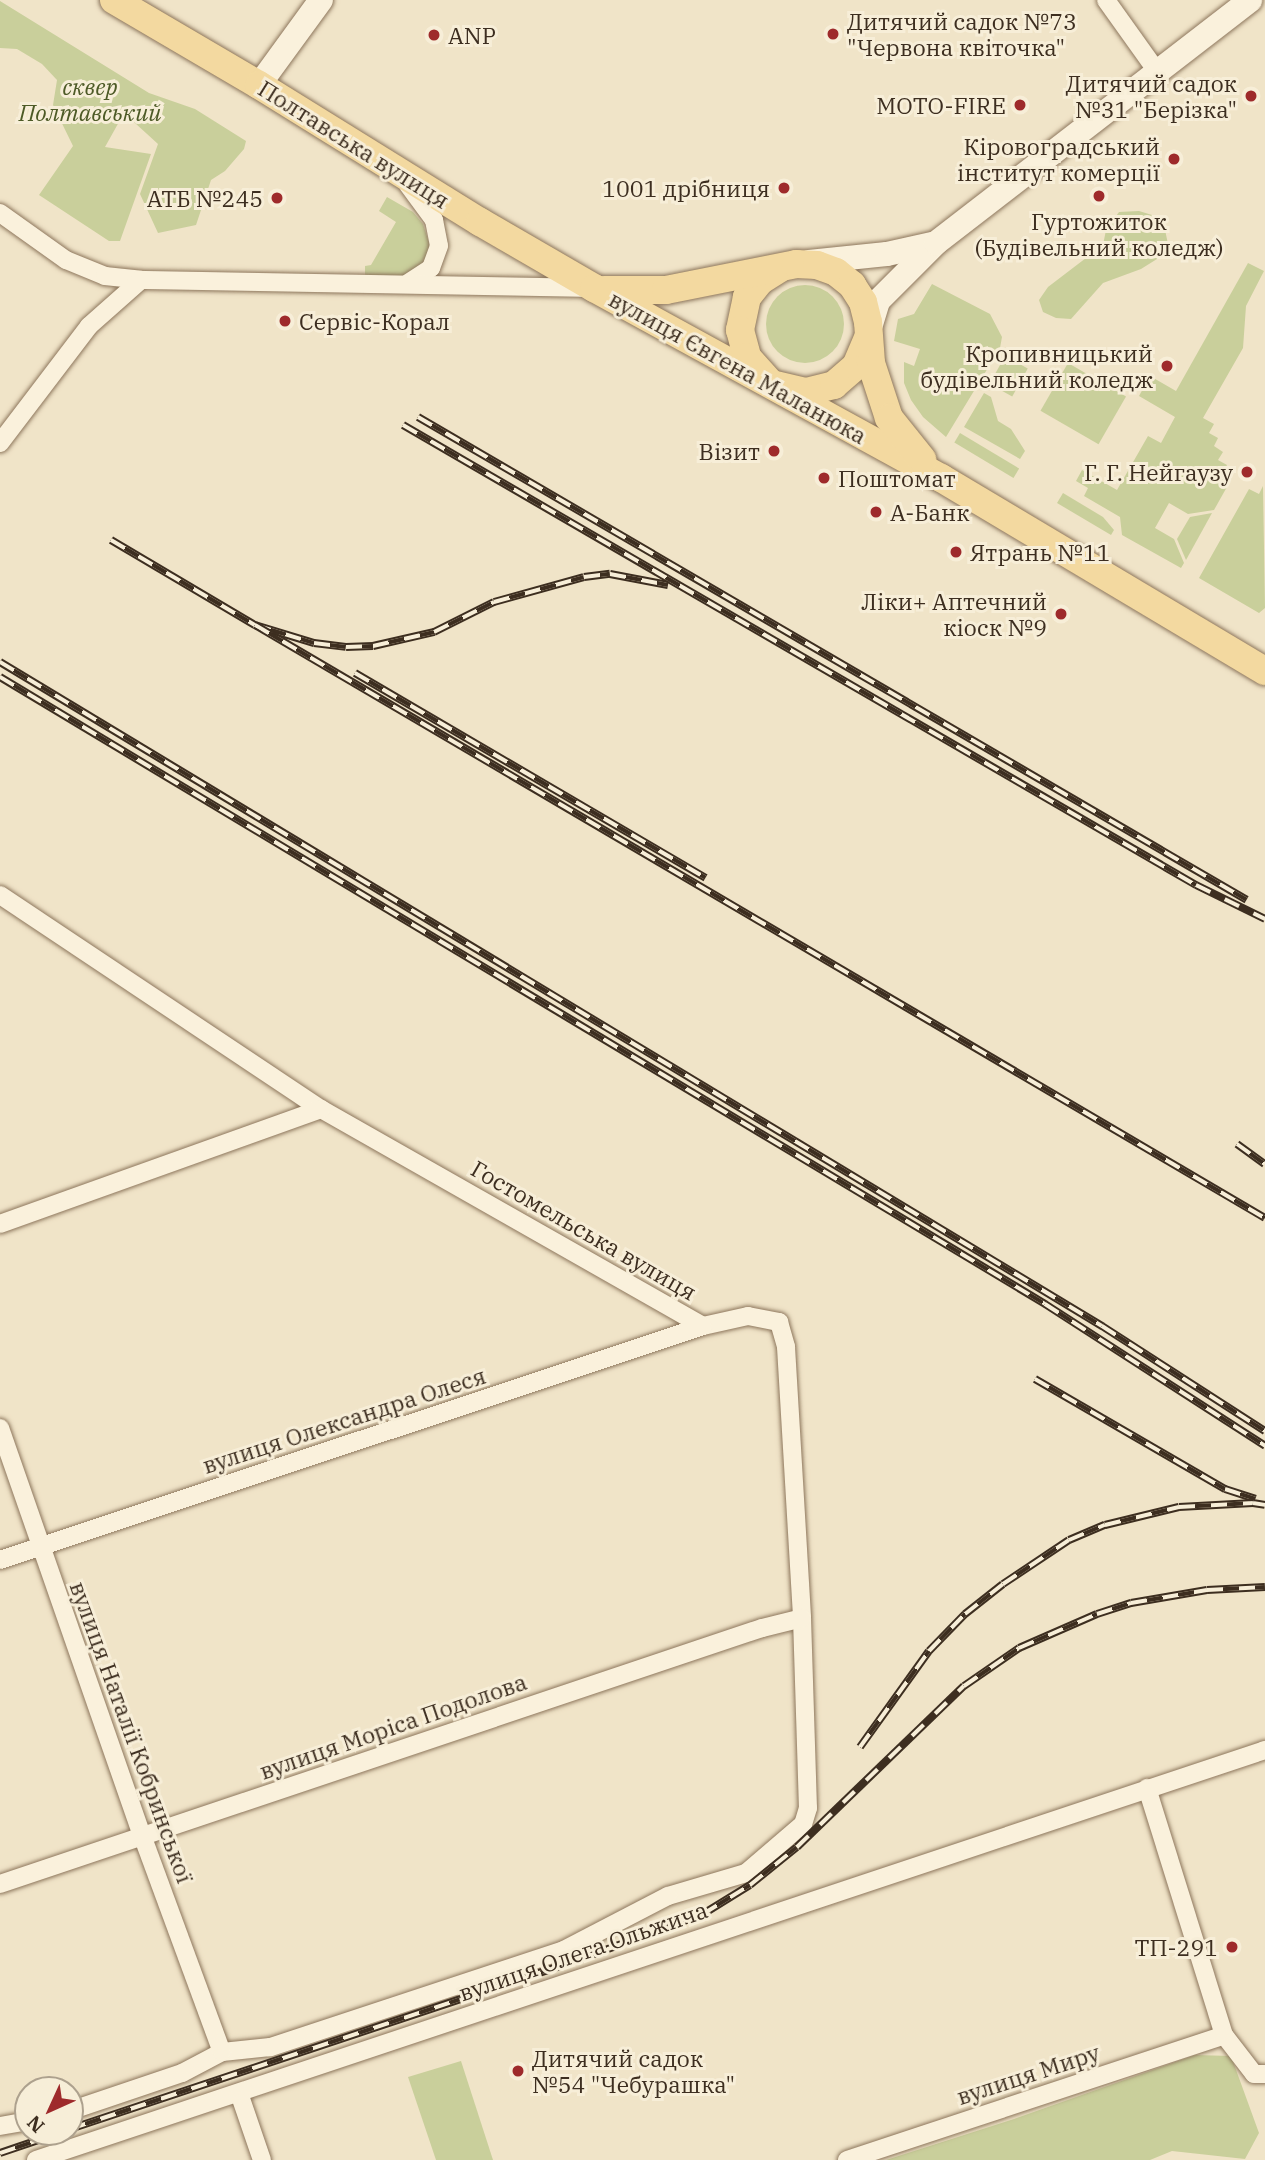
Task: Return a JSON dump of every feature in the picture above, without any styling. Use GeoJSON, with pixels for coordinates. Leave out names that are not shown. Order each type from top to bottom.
{"type":"FeatureCollection","features":[{"type":"Feature","properties":{"kind":"main road","name":"Полтавська вулиця"},"geometry":{"type":"LineString","coordinates":[[114,0],[594,288]]}},
{"type":"Feature","properties":{"kind":"main road"},"geometry":{"type":"LineString","coordinates":[[796,264],[776,269],[760,281],[747,297],[741,315],[740,330],[747,357],[771,384],[806,392],[834,385],[856,366],[863,354],[869,331]]}},
{"type":"Feature","properties":{"kind":"main road"},"geometry":{"type":"LineString","coordinates":[[594,288],[617,292],[666,290],[796,264],[826,268],[852,285],[863,302],[869,331],[870,363],[889,418],[911,447],[941,478]]}},
{"type":"Feature","properties":{"kind":"main road","name":"вулиця Євгена Маланюка"},"geometry":{"type":"LineString","coordinates":[[594,288],[941,478],[1265,671]]}},
{"type":"Feature","properties":{"kind":"street"},"geometry":{"type":"LineString","coordinates":[[259,85],[321,0]]}},
{"type":"Feature","properties":{"kind":"street"},"geometry":{"type":"LineString","coordinates":[[1106,0],[1158,73]]}},
{"type":"Feature","properties":{"kind":"street"},"geometry":{"type":"LineString","coordinates":[[869,331],[878,301],[936,243],[1250,0]]}},
{"type":"Feature","properties":{"kind":"street"},"geometry":{"type":"LineString","coordinates":[[398,172],[434,220],[439,234],[437,258],[431,268],[408,283]]}},
{"type":"Feature","properties":{"kind":"street","name":"вулиця Євгена Маланюка"},"geometry":{"type":"LineString","coordinates":[[0,213],[84,270],[141,280],[594,288]]}},
{"type":"Feature","properties":{"kind":"street"},"geometry":{"type":"LineString","coordinates":[[796,264],[887,254],[936,243]]}},
{"type":"Feature","properties":{"kind":"street"},"geometry":{"type":"LineString","coordinates":[[0,443],[89,326],[141,280]]}},
{"type":"Feature","properties":{"kind":"street","name":"Гостомельська вулиця"},"geometry":{"type":"LineString","coordinates":[[0,895],[321,1110],[703,1326],[748,1316],[779,1322],[786,1347],[802,1618],[808,1808]]}},
{"type":"Feature","properties":{"kind":"street"},"geometry":{"type":"LineString","coordinates":[[0,1224],[321,1110]]}},
{"type":"Feature","properties":{"kind":"street","name":"вулиця Олександра Олеся"},"geometry":{"type":"LineString","coordinates":[[0,1560],[703,1326]]}},
{"type":"Feature","properties":{"kind":"street","name":"вулиця Наталії Кобринської"},"geometry":{"type":"LineString","coordinates":[[0,1428],[142,1835],[222,2052]]}},
{"type":"Feature","properties":{"kind":"street","name":"вулиця Моріса Подолова"},"geometry":{"type":"LineString","coordinates":[[0,1884],[762,1628],[802,1618]]}},
{"type":"Feature","properties":{"kind":"street","name":"вулиця Олега Ольжича"},"geometry":{"type":"LineString","coordinates":[[36,2160],[1265,1750]]}},
{"type":"Feature","properties":{"kind":"street"},"geometry":{"type":"LineString","coordinates":[[1147,1788],[1224,2035],[1254,2074],[1265,2074]]}},
{"type":"Feature","properties":{"kind":"street","name":"вулиця Олега Ольжича"},"geometry":{"type":"LineString","coordinates":[[84,2106],[183,2073],[222,2052],[270,2046],[564,1950],[668,1896],[746,1873],[803,1824],[808,1808]]}},
{"type":"Feature","properties":{"kind":"street","name":"вулиця Миру"},"geometry":{"type":"LineString","coordinates":[[847,2160],[1224,2035]]}},
{"type":"Feature","properties":{"kind":"street"},"geometry":{"type":"LineString","coordinates":[[239,2093],[262,2160]]}},
{"type":"Feature","properties":{"kind":"green space","name":"сквер Полтавський"},"geometry":{"type":"Polygon","coordinates":[[[0,1],[149,93],[195,109],[246,141],[244,149],[225,171],[211,180],[196,225],[158,233],[140,194],[158,144],[124,113],[105,147],[151,154],[120,241],[109,241],[39,195],[73,146],[53,105],[57,80],[42,64],[17,49],[0,48],[0,1]]]}},
{"type":"Feature","properties":{"kind":"green space"},"geometry":{"type":"Polygon","coordinates":[[[387,197],[413,212],[423,224],[432,252],[428,262],[407,276],[365,276],[365,266],[371,265],[396,222],[379,211],[387,197]]]}},
{"type":"Feature","properties":{"kind":"green space"},"geometry":{"type":"Polygon","coordinates":[[[1139,211],[1152,215],[1164,225],[1168,244],[1157,259],[1141,269],[1103,283],[1071,319],[1056,318],[1043,312],[1039,300],[1048,287],[1103,245],[1106,230],[1119,212],[1139,211]]]}},
{"type":"Feature","properties":{"kind":"green space"},"geometry":{"type":"Polygon","coordinates":[[[1248,263],[1264,271],[1246,306],[1243,348],[1203,418],[1214,424],[1209,433],[1218,438],[1214,446],[1223,452],[1218,460],[1227,465],[1223,473],[1232,478],[1214,510],[1188,514],[1169,503],[1155,528],[1174,539],[1184,563],[1181,568],[1122,535],[1120,517],[1084,496],[1088,488],[1076,481],[1082,470],[1117,490],[1148,436],[1161,443],[1175,417],[1139,396],[1150,376],[1176,391],[1248,263]]]}},
{"type":"Feature","properties":{"kind":"green space"},"geometry":{"type":"Polygon","coordinates":[[[932,284],[990,314],[1002,337],[1000,348],[946,437],[923,417],[911,400],[904,383],[904,362],[914,366],[920,349],[894,341],[898,319],[914,314],[932,284]]]}},
{"type":"Feature","properties":{"kind":"green space"},"geometry":{"type":"Polygon","coordinates":[[[805,285],[820,288],[833,296],[841,309],[844,324],[841,339],[833,352],[820,360],[805,363],[790,360],[777,352],[769,339],[766,324],[769,309],[777,296],[790,288],[805,285]]]}},
{"type":"Feature","properties":{"kind":"green space"},"geometry":{"type":"Polygon","coordinates":[[[1005,356],[1028,369],[1012,397],[989,384],[1005,356]]]}},
{"type":"Feature","properties":{"kind":"green space"},"geometry":{"type":"Polygon","coordinates":[[[1068,363],[1126,396],[1099,444],[1040,411],[1068,363]]]}},
{"type":"Feature","properties":{"kind":"green space"},"geometry":{"type":"Polygon","coordinates":[[[984,393],[991,397],[998,421],[1011,429],[1025,451],[1020,459],[964,427],[984,393]]]}},
{"type":"Feature","properties":{"kind":"green space"},"geometry":{"type":"Polygon","coordinates":[[[960,433],[1019,469],[1013,478],[954,442],[960,433]]]}},
{"type":"Feature","properties":{"kind":"green space"},"geometry":{"type":"Polygon","coordinates":[[[1263,486],[1265,608],[1259,613],[1199,578],[1249,489],[1259,494],[1263,486]]]}},
{"type":"Feature","properties":{"kind":"green space"},"geometry":{"type":"Polygon","coordinates":[[[1063,493],[1103,517],[1114,530],[1111,535],[1057,503],[1063,493]]]}},
{"type":"Feature","properties":{"kind":"green space"},"geometry":{"type":"Polygon","coordinates":[[[1212,513],[1186,560],[1177,539],[1190,517],[1212,513]]]}},
{"type":"Feature","properties":{"kind":"green space"},"geometry":{"type":"Polygon","coordinates":[[[1195,2055],[1231,2056],[1259,2133],[1245,2159],[1172,2151],[1150,2160],[886,2160],[1014,2119],[1195,2055]]]}},
{"type":"Feature","properties":{"kind":"green space"},"geometry":{"type":"Polygon","coordinates":[[[461,2061],[493,2160],[436,2160],[408,2077],[461,2061]]]}},
{"type":"Feature","properties":{"kind":"railway"},"geometry":{"type":"LineString","coordinates":[[418,417],[1247,900]]}},
{"type":"Feature","properties":{"kind":"railway"},"geometry":{"type":"LineString","coordinates":[[403,425],[1196,885],[1265,919]]}},
{"type":"Feature","properties":{"kind":"railway"},"geometry":{"type":"LineString","coordinates":[[111,540],[255,625],[314,643],[346,647],[373,646],[434,632],[494,602],[584,577],[610,574],[668,585]]}},
{"type":"Feature","properties":{"kind":"railway"},"geometry":{"type":"LineString","coordinates":[[255,625],[1265,1218]]}},
{"type":"Feature","properties":{"kind":"railway"},"geometry":{"type":"LineString","coordinates":[[0,662],[1102,1326],[1265,1431]]}},
{"type":"Feature","properties":{"kind":"railway"},"geometry":{"type":"LineString","coordinates":[[355,673],[706,878]]}},
{"type":"Feature","properties":{"kind":"railway"},"geometry":{"type":"LineString","coordinates":[[0,677],[1045,1304],[1265,1446]]}},
{"type":"Feature","properties":{"kind":"railway"},"geometry":{"type":"LineString","coordinates":[[1237,1144],[1265,1164]]}},
{"type":"Feature","properties":{"kind":"railway"},"geometry":{"type":"LineString","coordinates":[[1035,1379],[1225,1489],[1255,1499]]}},
{"type":"Feature","properties":{"kind":"railway"},"geometry":{"type":"LineString","coordinates":[[860,1747],[929,1651],[965,1614],[1003,1584],[1069,1540],[1105,1525],[1179,1507],[1253,1503],[1265,1505]]}},
{"type":"Feature","properties":{"kind":"railway"},"geometry":{"type":"LineString","coordinates":[[84,2124],[578,1960],[703,1914],[750,1885],[797,1847],[964,1686],[1019,1648],[1097,1614],[1131,1603],[1207,1590],[1265,1587]]}},
{"type":"Feature","properties":{"kind":"railway"},"geometry":{"type":"LineString","coordinates":[[0,2153],[21,2146]]}},
{"type":"Feature","properties":{"kind":"place","name":"Дитячий садок №73 \"Червона квіточка\""},"geometry":{"type":"Point","coordinates":[833,34]}},
{"type":"Feature","properties":{"kind":"place","name":"ANP"},"geometry":{"type":"Point","coordinates":[434,35]}},
{"type":"Feature","properties":{"kind":"place","name":"Дитячий садок №31 \"Берізка\""},"geometry":{"type":"Point","coordinates":[1251,96]}},
{"type":"Feature","properties":{"kind":"place","name":"МОТО-FIRE"},"geometry":{"type":"Point","coordinates":[1020,105]}},
{"type":"Feature","properties":{"kind":"place","name":"Кіровоградський інститут комерції"},"geometry":{"type":"Point","coordinates":[1174,159]}},
{"type":"Feature","properties":{"kind":"place","name":"1001 дрібниця"},"geometry":{"type":"Point","coordinates":[784,188]}},
{"type":"Feature","properties":{"kind":"place","name":"Гуртожиток (Будівельний коледж)"},"geometry":{"type":"Point","coordinates":[1099,196]}},
{"type":"Feature","properties":{"kind":"place","name":"АТБ №245"},"geometry":{"type":"Point","coordinates":[277,198]}},
{"type":"Feature","properties":{"kind":"place","name":"Сервіс-Корал"},"geometry":{"type":"Point","coordinates":[285,321]}},
{"type":"Feature","properties":{"kind":"place","name":"Кропивницький будівельний коледж"},"geometry":{"type":"Point","coordinates":[1167,366]}},
{"type":"Feature","properties":{"kind":"place","name":"Візит"},"geometry":{"type":"Point","coordinates":[774,451]}},
{"type":"Feature","properties":{"kind":"place","name":"Г. Г. Нейгаузу"},"geometry":{"type":"Point","coordinates":[1247,472]}},
{"type":"Feature","properties":{"kind":"place","name":"Поштомат"},"geometry":{"type":"Point","coordinates":[824,478]}},
{"type":"Feature","properties":{"kind":"place","name":"А-Банк"},"geometry":{"type":"Point","coordinates":[876,512]}},
{"type":"Feature","properties":{"kind":"place","name":"Ятрань №11"},"geometry":{"type":"Point","coordinates":[956,552]}},
{"type":"Feature","properties":{"kind":"place","name":"Ліки+ Аптечний кіоск №9"},"geometry":{"type":"Point","coordinates":[1061,614]}},
{"type":"Feature","properties":{"kind":"place","name":"ТП-291"},"geometry":{"type":"Point","coordinates":[1232,1947]}},
{"type":"Feature","properties":{"kind":"place","name":"Дитячий садок №54 \"Чебурашка\""},"geometry":{"type":"Point","coordinates":[518,2071]}}]}
